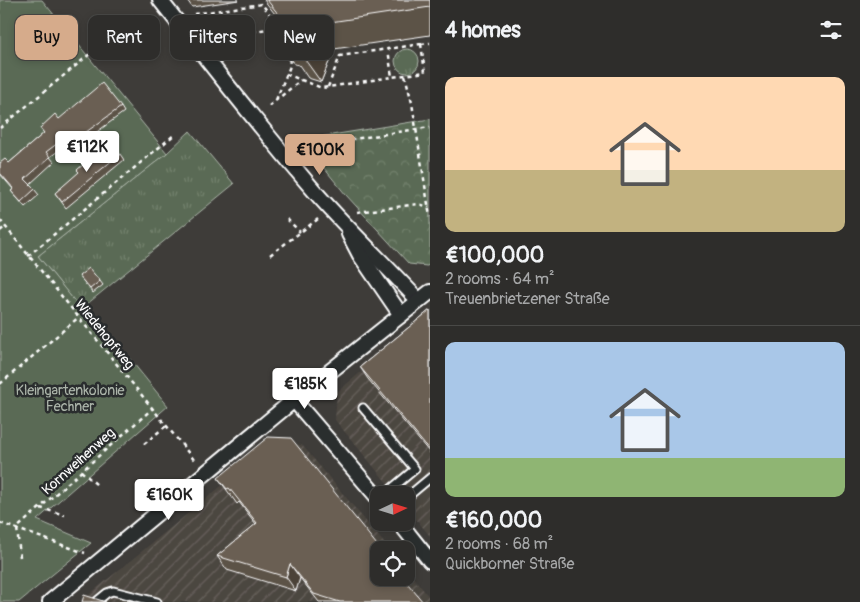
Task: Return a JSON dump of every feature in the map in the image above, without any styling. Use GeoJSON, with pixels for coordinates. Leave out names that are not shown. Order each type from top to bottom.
{"type":"FeatureCollection","features":[{"type":"Feature","properties":{"kind":"street"},"geometry":{"type":"LineString","coordinates":[[50,602],[294,400],[425,296],[344,224],[286,157],[160,0]]}},
{"type":"Feature","properties":{"kind":"street"},"geometry":{"type":"LineString","coordinates":[[344,224],[360,255],[401,315]]}},
{"type":"Feature","properties":{"kind":"street"},"geometry":{"type":"LineString","coordinates":[[294,400],[370,489]]}},
{"type":"Feature","properties":{"kind":"street"},"geometry":{"type":"LineString","coordinates":[[405,531],[430,561]]}},
{"type":"Feature","properties":{"kind":"lane"},"geometry":{"type":"LineString","coordinates":[[363,408],[415,469],[395,486]]}},
{"type":"Feature","properties":{"kind":"lane"},"geometry":{"type":"LineString","coordinates":[[415,490],[430,478]]}},
{"type":"Feature","properties":{"kind":"lane"},"geometry":{"type":"LineString","coordinates":[[96,602],[113,591],[157,602]]}},
{"type":"Feature","properties":{"kind":"path"},"geometry":{"type":"LineString","coordinates":[[194,14],[262,4],[270,15]]}},
{"type":"Feature","properties":{"kind":"path"},"geometry":{"type":"LineString","coordinates":[[407,38],[408,46]]}},
{"type":"Feature","properties":{"kind":"path"},"geometry":{"type":"LineString","coordinates":[[328,87],[340,56],[430,43]]}},
{"type":"Feature","properties":{"kind":"path"},"geometry":{"type":"LineString","coordinates":[[286,74],[322,88],[425,72],[421,44]]}},
{"type":"Feature","properties":{"kind":"path"},"geometry":{"type":"LineString","coordinates":[[388,49],[392,77]]}},
{"type":"Feature","properties":{"kind":"path"},"geometry":{"type":"LineString","coordinates":[[0,128],[88,56]]}},
{"type":"Feature","properties":{"kind":"path"},"geometry":{"type":"LineString","coordinates":[[276,100],[290,66],[289,60]]}},
{"type":"Feature","properties":{"kind":"path"},"geometry":{"type":"LineString","coordinates":[[405,76],[412,103],[430,217]]}},
{"type":"Feature","properties":{"kind":"path"},"geometry":{"type":"LineString","coordinates":[[269,106],[302,80]]}},
{"type":"Feature","properties":{"kind":"path"},"geometry":{"type":"LineString","coordinates":[[303,147],[430,128]]}},
{"type":"Feature","properties":{"kind":"path"},"geometry":{"type":"LineString","coordinates":[[28,256],[174,135]]}},
{"type":"Feature","properties":{"kind":"path"},"geometry":{"type":"LineString","coordinates":[[357,212],[419,204],[429,208]]}},
{"type":"Feature","properties":{"kind":"path"},"geometry":{"type":"LineString","coordinates":[[287,219],[300,232]]}},
{"type":"Feature","properties":{"kind":"path"},"geometry":{"type":"LineString","coordinates":[[270,255],[318,219]]}},
{"type":"Feature","properties":{"kind":"path","name":"Wiedehopfweg"},"geometry":{"type":"LineString","coordinates":[[0,220],[196,461]]}},
{"type":"Feature","properties":{"kind":"path"},"geometry":{"type":"LineString","coordinates":[[0,231],[5,227]]}},
{"type":"Feature","properties":{"kind":"path"},"geometry":{"type":"LineString","coordinates":[[0,384],[79,317]]}},
{"type":"Feature","properties":{"kind":"path","name":"Kornweihenweg"},"geometry":{"type":"LineString","coordinates":[[17,528],[153,408]]}},
{"type":"Feature","properties":{"kind":"path"},"geometry":{"type":"LineString","coordinates":[[144,444],[167,425]]}},
{"type":"Feature","properties":{"kind":"path"},"geometry":{"type":"LineString","coordinates":[[82,471],[97,485]]}},
{"type":"Feature","properties":{"kind":"path"},"geometry":{"type":"LineString","coordinates":[[40,508],[65,515]]}},
{"type":"Feature","properties":{"kind":"path"},"geometry":{"type":"LineString","coordinates":[[0,523],[86,553]]}},
{"type":"Feature","properties":{"kind":"path"},"geometry":{"type":"LineString","coordinates":[[17,528],[20,557]]}},
{"type":"Feature","properties":{"kind":"shaded area"},"geometry":{"type":"Polygon","coordinates":[[[430,315],[430,536],[415,518],[415,486],[390,486],[335,420],[337,392],[430,315]]]}},
{"type":"Feature","properties":{"kind":"shaded area"},"geometry":{"type":"Polygon","coordinates":[[[274,443],[302,445],[370,526],[370,531],[374,531],[382,541],[370,541],[370,586],[415,586],[415,580],[430,598],[430,602],[80,602],[274,443]]]}},
{"type":"Feature","properties":{"kind":"green space","name":"Kleingartenkolonie Fechner"},"geometry":{"type":"Polygon","coordinates":[[[0,0],[42,0],[54,15],[15,15],[15,60],[78,60],[78,44],[88,56],[88,60],[91,60],[167,153],[38,256],[81,309],[86,305],[168,406],[37,520],[91,543],[19,602],[0,602],[0,0]]]}},
{"type":"Feature","properties":{"kind":"green space"},"geometry":{"type":"Polygon","coordinates":[[[407,49],[415,53],[419,61],[415,69],[407,73],[399,69],[395,61],[399,53],[407,49]]]}},
{"type":"Feature","properties":{"kind":"green space"},"geometry":{"type":"Polygon","coordinates":[[[430,119],[430,264],[427,266],[409,264],[346,195],[301,140],[430,119]]]}},
{"type":"Feature","properties":{"kind":"green space"},"geometry":{"type":"Polygon","coordinates":[[[190,131],[234,184],[81,309],[38,256],[167,153],[190,131]]]}},
{"type":"Feature","properties":{"kind":"building"},"geometry":{"type":"Polygon","coordinates":[[[267,0],[430,0],[430,7],[334,21],[334,15],[279,15],[267,0]]]}},
{"type":"Feature","properties":{"kind":"building"},"geometry":{"type":"Polygon","coordinates":[[[102,83],[121,107],[75,140],[70,134],[46,152],[50,157],[25,179],[35,189],[21,202],[11,191],[14,189],[0,173],[0,163],[5,159],[9,163],[44,133],[40,128],[55,114],[59,119],[102,83]]]}},
{"type":"Feature","properties":{"kind":"building"},"geometry":{"type":"Polygon","coordinates":[[[113,145],[120,154],[62,202],[55,193],[79,172],[77,170],[87,161],[90,164],[113,145]]]}},
{"type":"Feature","properties":{"kind":"building"},"geometry":{"type":"Polygon","coordinates":[[[89,268],[100,281],[90,289],[79,276],[89,268]]]}},
{"type":"Feature","properties":{"kind":"building"},"geometry":{"type":"Polygon","coordinates":[[[430,310],[430,451],[360,367],[430,310]]]}},
{"type":"Feature","properties":{"kind":"building"},"geometry":{"type":"Polygon","coordinates":[[[268,437],[291,438],[374,541],[370,541],[370,586],[410,586],[423,602],[340,602],[314,594],[290,564],[286,577],[217,556],[257,523],[229,488],[227,489],[218,478],[268,437]]]}},
{"type":"Feature","properties":{"kind":"building"},"geometry":{"type":"Polygon","coordinates":[[[84,595],[106,602],[82,602],[84,595]]]}}]}
